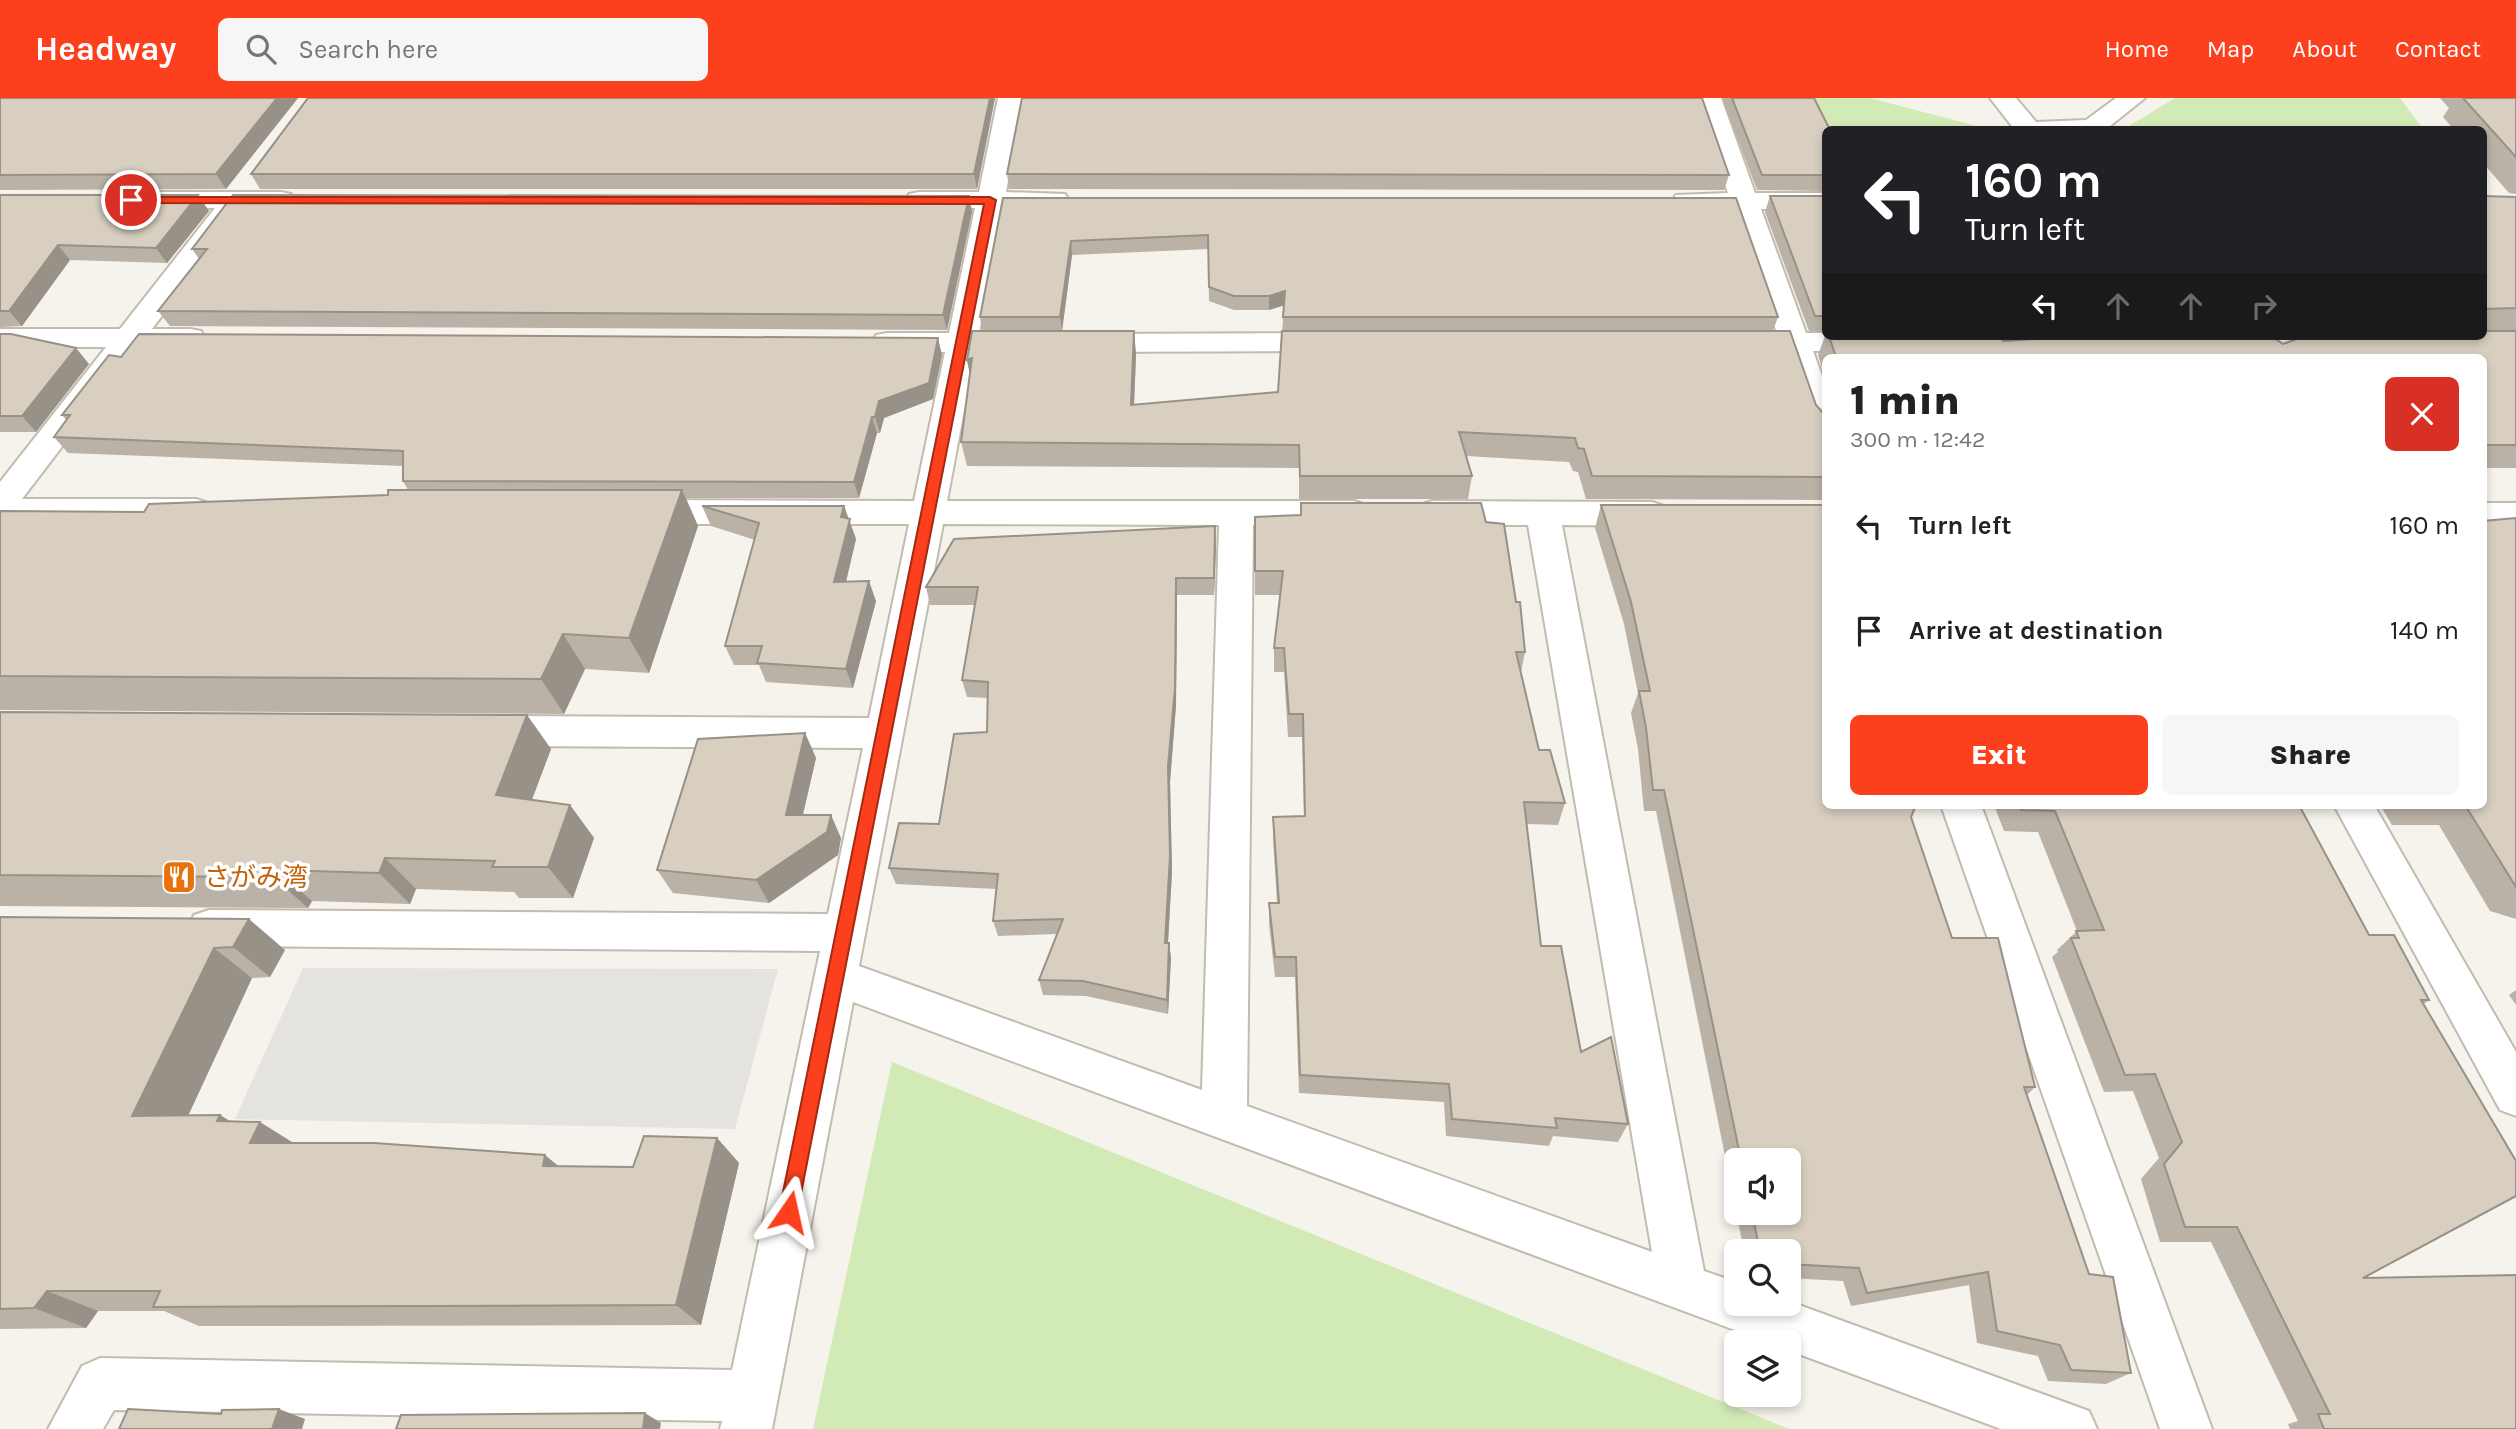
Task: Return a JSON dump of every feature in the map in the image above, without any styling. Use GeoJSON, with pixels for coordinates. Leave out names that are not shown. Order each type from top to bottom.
{"type":"FeatureCollection","features":[{"type":"Feature","properties":{"kind":"street"},"geometry":{"type":"LineString","coordinates":[[74,1429],[100,1384],[749,1412],[1011,98]]}},
{"type":"Feature","properties":{"kind":"street"},"geometry":{"type":"LineString","coordinates":[[1708,98],[1822,418]]}},
{"type":"Feature","properties":{"kind":"street"},"geometry":{"type":"LineString","coordinates":[[2003,98],[2028,126]]}},
{"type":"Feature","properties":{"kind":"street"},"geometry":{"type":"LineString","coordinates":[[2093,126],[2132,98]]}},
{"type":"Feature","properties":{"kind":"street"},"geometry":{"type":"LineString","coordinates":[[0,505],[258,169]]}},
{"type":"Feature","properties":{"kind":"street"},"geometry":{"type":"LineString","coordinates":[[124,200],[305,200]]}},
{"type":"Feature","properties":{"kind":"street"},"geometry":{"type":"LineString","coordinates":[[892,200],[1074,201]]}},
{"type":"Feature","properties":{"kind":"street"},"geometry":{"type":"LineString","coordinates":[[1661,201],[1822,201]]}},
{"type":"Feature","properties":{"kind":"street"},"geometry":{"type":"LineString","coordinates":[[0,338],[212,338]]}},
{"type":"Feature","properties":{"kind":"street"},"geometry":{"type":"LineString","coordinates":[[865,342],[1365,342]]}},
{"type":"Feature","properties":{"kind":"street"},"geometry":{"type":"LineString","coordinates":[[1712,342],[1906,342]]}},
{"type":"Feature","properties":{"kind":"street"},"geometry":{"type":"LineString","coordinates":[[0,511],[222,511]]}},
{"type":"Feature","properties":{"kind":"street"},"geometry":{"type":"LineString","coordinates":[[610,512],[1677,514]]}},
{"type":"Feature","properties":{"kind":"street"},"geometry":{"type":"LineString","coordinates":[[1224,1118],[1236,513]]}},
{"type":"Feature","properties":{"kind":"street"},"geometry":{"type":"LineString","coordinates":[[1543,513],[1682,1286]]}},
{"type":"Feature","properties":{"kind":"street"},"geometry":{"type":"LineString","coordinates":[[456,730],[884,733]]}},
{"type":"Feature","properties":{"kind":"street"},"geometry":{"type":"LineString","coordinates":[[1962,809],[2186,1429]]}},
{"type":"Feature","properties":{"kind":"street"},"geometry":{"type":"LineString","coordinates":[[2356,809],[2516,1095]]}},
{"type":"Feature","properties":{"kind":"street"},"geometry":{"type":"LineString","coordinates":[[166,928],[840,955],[1224,1118],[2071,1429]]}},
{"type":"Feature","properties":{"kind":"green space"},"geometry":{"type":"Polygon","coordinates":[[[1814,98],[1870,98],[1977,126],[1828,126],[1814,98]]]}},
{"type":"Feature","properties":{"kind":"green space"},"geometry":{"type":"Polygon","coordinates":[[[2175,98],[2400,98],[2421,126],[2129,126],[2175,98]]]}},
{"type":"Feature","properties":{"kind":"green space"},"geometry":{"type":"Polygon","coordinates":[[[892,1062],[1724,1402],[1724,1407],[1735,1407],[1789,1429],[813,1429],[892,1062]]]}},
{"type":"Feature","properties":{"kind":"shaded area"},"geometry":{"type":"Polygon","coordinates":[[[303,968],[778,969],[735,1129],[235,1119],[303,968]]]}},
{"type":"Feature","properties":{"kind":"building"},"geometry":{"type":"Polygon","coordinates":[[[0,98],[277,98],[216,174],[0,175],[0,98]]]}},
{"type":"Feature","properties":{"kind":"building"},"geometry":{"type":"Polygon","coordinates":[[[308,98],[990,98],[974,174],[251,174],[308,98]]]}},
{"type":"Feature","properties":{"kind":"building"},"geometry":{"type":"Polygon","coordinates":[[[1022,98],[1702,98],[1729,175],[1007,174],[1022,98]]]}},
{"type":"Feature","properties":{"kind":"building"},"geometry":{"type":"Polygon","coordinates":[[[1732,98],[1814,98],[1828,126],[1822,126],[1822,175],[1762,175],[1732,98]]]}},
{"type":"Feature","properties":{"kind":"building"},"geometry":{"type":"Polygon","coordinates":[[[2463,98],[2516,98],[2516,157],[2463,98]]]}},
{"type":"Feature","properties":{"kind":"building"},"geometry":{"type":"Polygon","coordinates":[[[0,195],[198,195],[156,248],[58,245],[9,311],[0,311],[0,195]]]}},
{"type":"Feature","properties":{"kind":"building"},"geometry":{"type":"Polygon","coordinates":[[[233,195],[969,196],[943,315],[158,311],[207,249],[192,249],[233,195]]]}},
{"type":"Feature","properties":{"kind":"building"},"geometry":{"type":"Polygon","coordinates":[[[1770,196],[1822,196],[1822,316],[1815,316],[1770,196]]]}},
{"type":"Feature","properties":{"kind":"building"},"geometry":{"type":"Polygon","coordinates":[[[2487,196],[2516,197],[2516,308],[2487,309],[2487,196]]]}},
{"type":"Feature","properties":{"kind":"building"},"geometry":{"type":"Polygon","coordinates":[[[1003,198],[1736,198],[1778,317],[1283,317],[1285,291],[1269,296],[1234,296],[1209,287],[1208,235],[1071,241],[1060,317],[980,317],[1003,198]]]}},
{"type":"Feature","properties":{"kind":"building"},"geometry":{"type":"Polygon","coordinates":[[[972,331],[1134,331],[1131,405],[1278,392],[1282,331],[1790,331],[1816,405],[1822,412],[1822,477],[1592,476],[1584,449],[1578,448],[1575,438],[1459,432],[1472,476],[1300,476],[1299,445],[961,442],[972,358],[967,360],[972,331]]]}},
{"type":"Feature","properties":{"kind":"building"},"geometry":{"type":"Polygon","coordinates":[[[2487,331],[2516,331],[2516,445],[2487,445],[2487,354],[1835,354],[1830,340],[2277,340],[2283,344],[2294,340],[2487,340],[2487,331]]]}},
{"type":"Feature","properties":{"kind":"building"},"geometry":{"type":"Polygon","coordinates":[[[0,334],[76,348],[22,416],[0,416],[0,334]]]}},
{"type":"Feature","properties":{"kind":"building"},"geometry":{"type":"Polygon","coordinates":[[[139,334],[938,338],[929,383],[879,401],[854,482],[403,481],[403,451],[54,437],[70,415],[62,415],[109,355],[121,357],[139,334]]]}},
{"type":"Feature","properties":{"kind":"building"},"geometry":{"type":"Polygon","coordinates":[[[388,490],[682,490],[629,638],[563,634],[541,679],[0,676],[0,511],[144,512],[149,504],[388,495],[388,490]]]}},
{"type":"Feature","properties":{"kind":"building"},"geometry":{"type":"Polygon","coordinates":[[[1301,503],[1481,503],[1486,522],[1504,524],[1516,602],[1520,602],[1525,652],[1516,652],[1539,750],[1550,750],[1565,803],[1524,802],[1541,946],[1561,946],[1581,1052],[1611,1037],[1628,1124],[1555,1118],[1557,1128],[1452,1119],[1449,1084],[1300,1075],[1296,957],[1275,957],[1269,903],[1279,903],[1273,817],[1305,816],[1303,714],[1289,714],[1284,648],[1274,648],[1283,571],[1255,571],[1255,517],[1301,515],[1301,503]]]}},
{"type":"Feature","properties":{"kind":"building"},"geometry":{"type":"Polygon","coordinates":[[[1601,505],[1822,505],[1822,809],[1914,809],[1911,817],[1952,938],[1998,938],[2035,1087],[2024,1087],[2089,1274],[2113,1277],[2131,1373],[2071,1370],[2060,1345],[1997,1331],[1988,1272],[1867,1293],[1859,1268],[1801,1265],[1801,1239],[1757,1239],[1755,1225],[1801,1225],[1801,1148],[1739,1148],[1664,790],[1653,790],[1639,691],[1650,691],[1631,602],[1601,505]]]}},
{"type":"Feature","properties":{"kind":"building"},"geometry":{"type":"Polygon","coordinates":[[[702,506],[844,506],[841,517],[850,519],[834,582],[869,581],[846,669],[757,663],[762,646],[725,646],[759,523],[702,506]]]}},
{"type":"Feature","properties":{"kind":"building"},"geometry":{"type":"Polygon","coordinates":[[[2516,518],[2516,887],[2467,809],[2487,809],[2487,521],[2516,518]]]}},
{"type":"Feature","properties":{"kind":"building"},"geometry":{"type":"Polygon","coordinates":[[[1215,526],[1214,578],[1176,578],[1175,688],[1168,766],[1170,856],[1165,943],[1169,943],[1167,1000],[1083,981],[1039,980],[1063,919],[993,921],[998,874],[889,868],[899,823],[939,824],[954,734],[987,732],[988,682],[962,680],[978,587],[926,587],[954,539],[1215,526]]]}},
{"type":"Feature","properties":{"kind":"building"},"geometry":{"type":"Polygon","coordinates":[[[0,712],[527,715],[496,795],[570,805],[548,867],[492,867],[495,861],[385,858],[379,873],[277,870],[273,877],[0,875],[0,712]]]}},
{"type":"Feature","properties":{"kind":"building"},"geometry":{"type":"Polygon","coordinates":[[[805,733],[786,815],[831,815],[827,832],[756,880],[657,870],[698,739],[805,733]]]}},
{"type":"Feature","properties":{"kind":"building"},"geometry":{"type":"Polygon","coordinates":[[[2301,809],[2369,935],[2394,935],[2429,1000],[2421,1000],[2516,1161],[2516,1196],[2363,1278],[2516,1275],[2516,1429],[2324,1429],[2318,1414],[2330,1414],[2237,1227],[2185,1227],[2164,1164],[2182,1142],[2155,1074],[2125,1075],[2071,938],[2079,938],[2076,931],[2104,930],[2055,811],[2021,810],[2301,809]]]}},
{"type":"Feature","properties":{"kind":"building"},"geometry":{"type":"Polygon","coordinates":[[[0,917],[249,919],[233,947],[214,948],[132,1116],[220,1115],[217,1121],[260,1122],[250,1143],[374,1143],[545,1155],[543,1166],[633,1167],[644,1136],[717,1138],[676,1305],[153,1307],[160,1291],[47,1291],[34,1308],[0,1309],[0,917]]]}},
{"type":"Feature","properties":{"kind":"building"},"geometry":{"type":"Polygon","coordinates":[[[128,1409],[221,1414],[222,1410],[279,1409],[272,1429],[119,1429],[128,1409]]]}},
{"type":"Feature","properties":{"kind":"building"},"geometry":{"type":"Polygon","coordinates":[[[645,1413],[643,1429],[396,1429],[401,1415],[645,1413]]]}},
{"type":"Feature","properties":{"kind":"place","name":"さがみ湾"},"geometry":{"type":"Point","coordinates":[179,877]}},
{"type":"Feature","properties":{"kind":"route"},"geometry":{"type":"LineString","coordinates":[[131,200],[990,200],[789,1212]]}}]}
